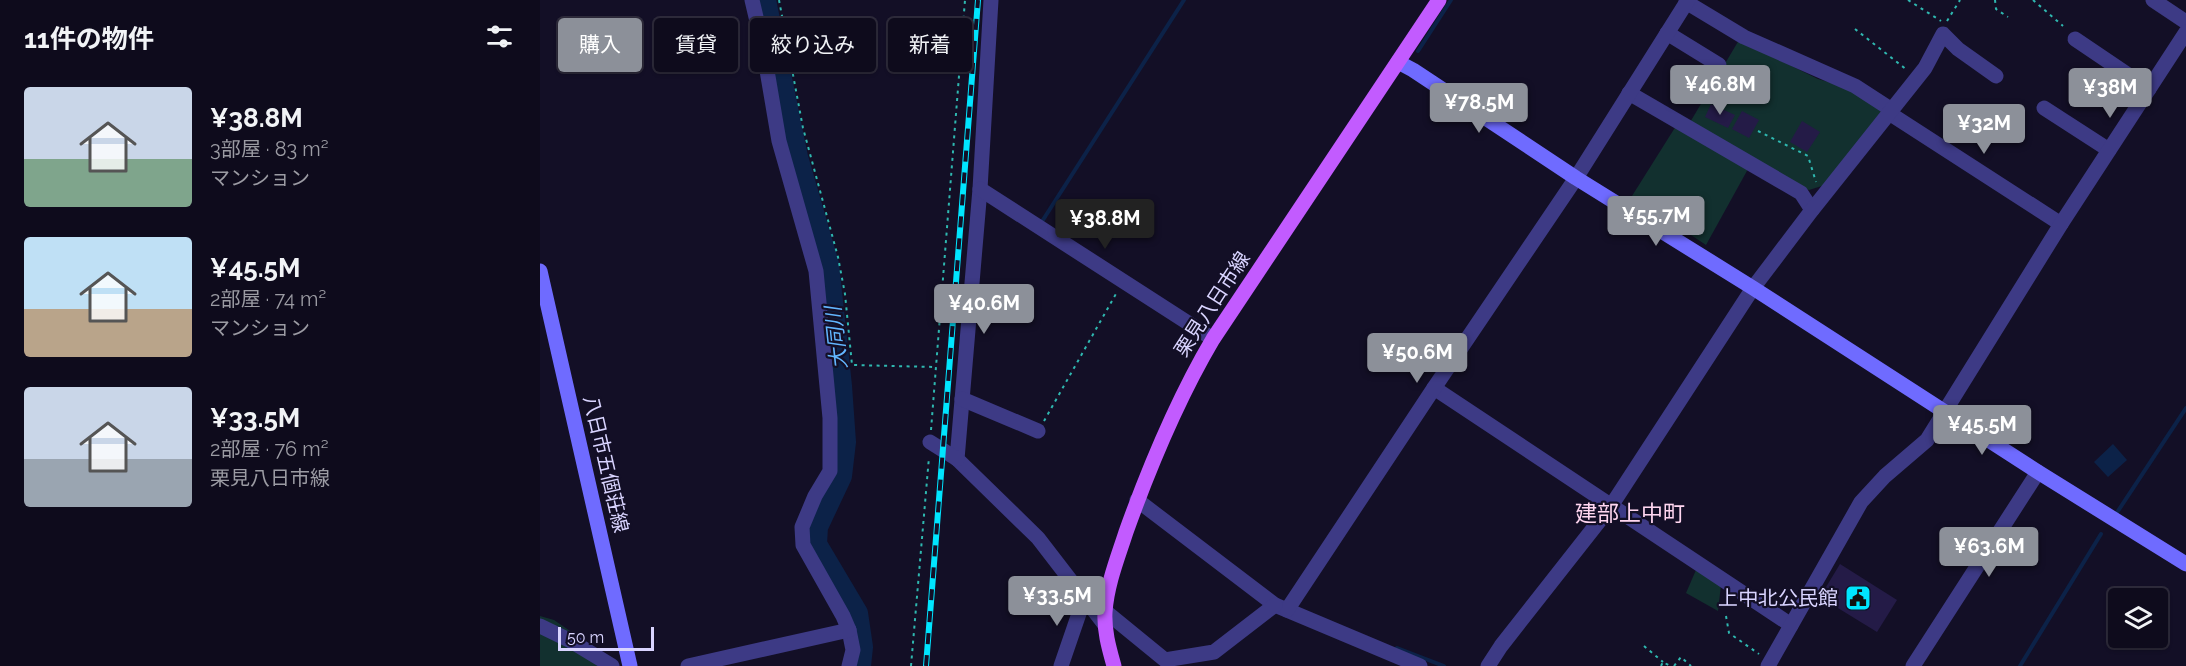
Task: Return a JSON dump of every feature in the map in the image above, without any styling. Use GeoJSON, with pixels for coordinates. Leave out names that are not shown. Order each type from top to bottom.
{"type":"FeatureCollection","features":[{"type":"Feature","properties":{"kind":"main road","name":"栗見八日市線"},"geometry":{"type":"LineString","coordinates":[[1114,666],[1105,618],[1115,565],[1137,500],[1187,383],[1213,339],[1439,0]]}},
{"type":"Feature","properties":{"kind":"street"},"geometry":{"type":"LineString","coordinates":[[752,0],[763,47],[779,141],[816,271],[829,406],[830,471],[815,496],[802,527],[803,545],[849,630],[853,650],[849,666]]}},
{"type":"Feature","properties":{"kind":"street"},"geometry":{"type":"LineString","coordinates":[[957,459],[980,189],[991,0]]}},
{"type":"Feature","properties":{"kind":"street"},"geometry":{"type":"LineString","coordinates":[[2153,0],[2186,22]]}},
{"type":"Feature","properties":{"kind":"street"},"geometry":{"type":"LineString","coordinates":[[930,442],[957,459],[1038,538],[1084,599],[1105,618],[1165,660],[1214,652],[1281,608],[1576,178],[1687,1],[1744,37],[1855,86],[2061,224]]}},
{"type":"Feature","properties":{"kind":"street"},"geometry":{"type":"LineString","coordinates":[[1769,664],[1861,502],[1885,476],[1927,440],[2061,224],[2186,32]]}},
{"type":"Feature","properties":{"kind":"street"},"geometry":{"type":"LineString","coordinates":[[1667,33],[1719,64]]}},
{"type":"Feature","properties":{"kind":"street"},"geometry":{"type":"LineString","coordinates":[[1488,666],[1501,646],[1611,506],[1753,288],[1816,204],[1925,68],[1943,34],[1958,49],[1996,76]]}},
{"type":"Feature","properties":{"kind":"street"},"geometry":{"type":"LineString","coordinates":[[2075,39],[2149,88]]}},
{"type":"Feature","properties":{"kind":"street"},"geometry":{"type":"LineString","coordinates":[[1398,62],[1943,412],[2186,564]]}},
{"type":"Feature","properties":{"kind":"street"},"geometry":{"type":"LineString","coordinates":[[1629,93],[1801,193],[1816,204]]}},
{"type":"Feature","properties":{"kind":"street"},"geometry":{"type":"LineString","coordinates":[[2044,108],[2109,150]]}},
{"type":"Feature","properties":{"kind":"street"},"geometry":{"type":"LineString","coordinates":[[980,189],[1213,339]]}},
{"type":"Feature","properties":{"kind":"street","name":"八日市五個荘線"},"geometry":{"type":"LineString","coordinates":[[540,271],[630,666]]}},
{"type":"Feature","properties":{"kind":"street"},"geometry":{"type":"LineString","coordinates":[[1434,388],[1791,625]]}},
{"type":"Feature","properties":{"kind":"street"},"geometry":{"type":"LineString","coordinates":[[962,399],[1038,431]]}},
{"type":"Feature","properties":{"kind":"street"},"geometry":{"type":"LineString","coordinates":[[1913,666],[2038,472]]}},
{"type":"Feature","properties":{"kind":"street"},"geometry":{"type":"LineString","coordinates":[[1137,500],[1281,608],[1420,666]]}},
{"type":"Feature","properties":{"kind":"street"},"geometry":{"type":"LineString","coordinates":[[1061,666],[1084,599]]}},
{"type":"Feature","properties":{"kind":"street"},"geometry":{"type":"LineString","coordinates":[[540,626],[571,641],[612,666]]}},
{"type":"Feature","properties":{"kind":"street"},"geometry":{"type":"LineString","coordinates":[[688,666],[849,630]]}},
{"type":"Feature","properties":{"kind":"path"},"geometry":{"type":"LineString","coordinates":[[779,0],[803,128],[838,257],[845,294],[852,365],[935,367]]}},
{"type":"Feature","properties":{"kind":"path"},"geometry":{"type":"LineString","coordinates":[[911,666],[965,0]]}},
{"type":"Feature","properties":{"kind":"path"},"geometry":{"type":"LineString","coordinates":[[1908,0],[1945,24],[1960,0]]}},
{"type":"Feature","properties":{"kind":"path"},"geometry":{"type":"LineString","coordinates":[[1995,0],[1996,9],[2008,17]]}},
{"type":"Feature","properties":{"kind":"path"},"geometry":{"type":"LineString","coordinates":[[2033,0],[2063,26]]}},
{"type":"Feature","properties":{"kind":"path"},"geometry":{"type":"LineString","coordinates":[[1855,29],[1917,77]]}},
{"type":"Feature","properties":{"kind":"path"},"geometry":{"type":"LineString","coordinates":[[1758,132],[1808,156],[1816,204]]}},
{"type":"Feature","properties":{"kind":"path"},"geometry":{"type":"LineString","coordinates":[[1038,431],[1123,281]]}},
{"type":"Feature","properties":{"kind":"path"},"geometry":{"type":"LineString","coordinates":[[1726,616],[1729,633],[1769,664]]}},
{"type":"Feature","properties":{"kind":"path"},"geometry":{"type":"LineString","coordinates":[[1644,646],[1670,666]]}},
{"type":"Feature","properties":{"kind":"path"},"geometry":{"type":"LineString","coordinates":[[1674,666],[1681,657],[1691,666]]}},
{"type":"Feature","properties":{"kind":"path"},"geometry":{"type":"LineString","coordinates":[[1661,666],[1663,662]]}},
{"type":"Feature","properties":{"kind":"green space"},"geometry":{"type":"Polygon","coordinates":[[[1739,40],[1818,79],[1852,89],[1885,111],[1828,184],[1809,190],[1795,185],[1689,124],[1739,40]]]}},
{"type":"Feature","properties":{"kind":"green space"},"geometry":{"type":"Polygon","coordinates":[[[1676,126],[1748,169],[1706,245],[1632,196],[1676,126]]]}},
{"type":"Feature","properties":{"kind":"green space"},"geometry":{"type":"Polygon","coordinates":[[[1696,570],[1721,585],[1718,611],[1686,593],[1696,570]]]}},
{"type":"Feature","properties":{"kind":"green space"},"geometry":{"type":"Polygon","coordinates":[[[540,616],[554,620],[592,646],[597,666],[540,666],[540,616]]]}},
{"type":"Feature","properties":{"kind":"water"},"geometry":{"type":"Polygon","coordinates":[[[2113,444],[2127,460],[2108,477],[2094,462],[2113,444]]]}},
{"type":"Feature","properties":{"kind":"building"},"geometry":{"type":"Polygon","coordinates":[[[1711,104],[1735,115],[1728,128],[1705,117],[1711,104]]]}},
{"type":"Feature","properties":{"kind":"building"},"geometry":{"type":"Polygon","coordinates":[[[1742,111],[1759,120],[1749,138],[1732,129],[1742,111]]]}},
{"type":"Feature","properties":{"kind":"building"},"geometry":{"type":"Polygon","coordinates":[[[1802,121],[1820,132],[1807,152],[1790,142],[1802,121]]]}},
{"type":"Feature","properties":{"kind":"building","name":"上中北公民館"},"geometry":{"type":"Polygon","coordinates":[[[1840,564],[1897,600],[1877,632],[1820,597],[1840,564]]]}},
{"type":"Feature","properties":{"kind":"waterway","name":"大同川"},"geometry":{"type":"LineString","coordinates":[[765,0],[797,157],[828,264],[841,386],[845,442],[841,476],[817,527],[816,544],[857,613],[862,647],[860,666]]}},
{"type":"Feature","properties":{"kind":"waterway"},"geometry":{"type":"LineString","coordinates":[[1041,223],[1184,0]]}},
{"type":"Feature","properties":{"kind":"waterway"},"geometry":{"type":"LineString","coordinates":[[1418,51],[1451,0]]}},
{"type":"Feature","properties":{"kind":"waterway"},"geometry":{"type":"LineString","coordinates":[[2116,514],[2186,408]]}},
{"type":"Feature","properties":{"kind":"waterway"},"geometry":{"type":"LineString","coordinates":[[2020,666],[2101,534]]}},
{"type":"Feature","properties":{"kind":"waterway"},"geometry":{"type":"LineString","coordinates":[[1397,648],[1444,666]]}},
{"type":"Feature","properties":{"kind":"railway"},"geometry":{"type":"LineString","coordinates":[[926,666],[978,0]]}},
{"type":"Feature","properties":{"kind":"place","name":"上中北公民館"},"geometry":{"type":"Point","coordinates":[1858,598]}},
{"type":"Feature","properties":{"kind":"district","name":"建部上中町"},"geometry":{"type":"Point","coordinates":[1630,513]}}]}
